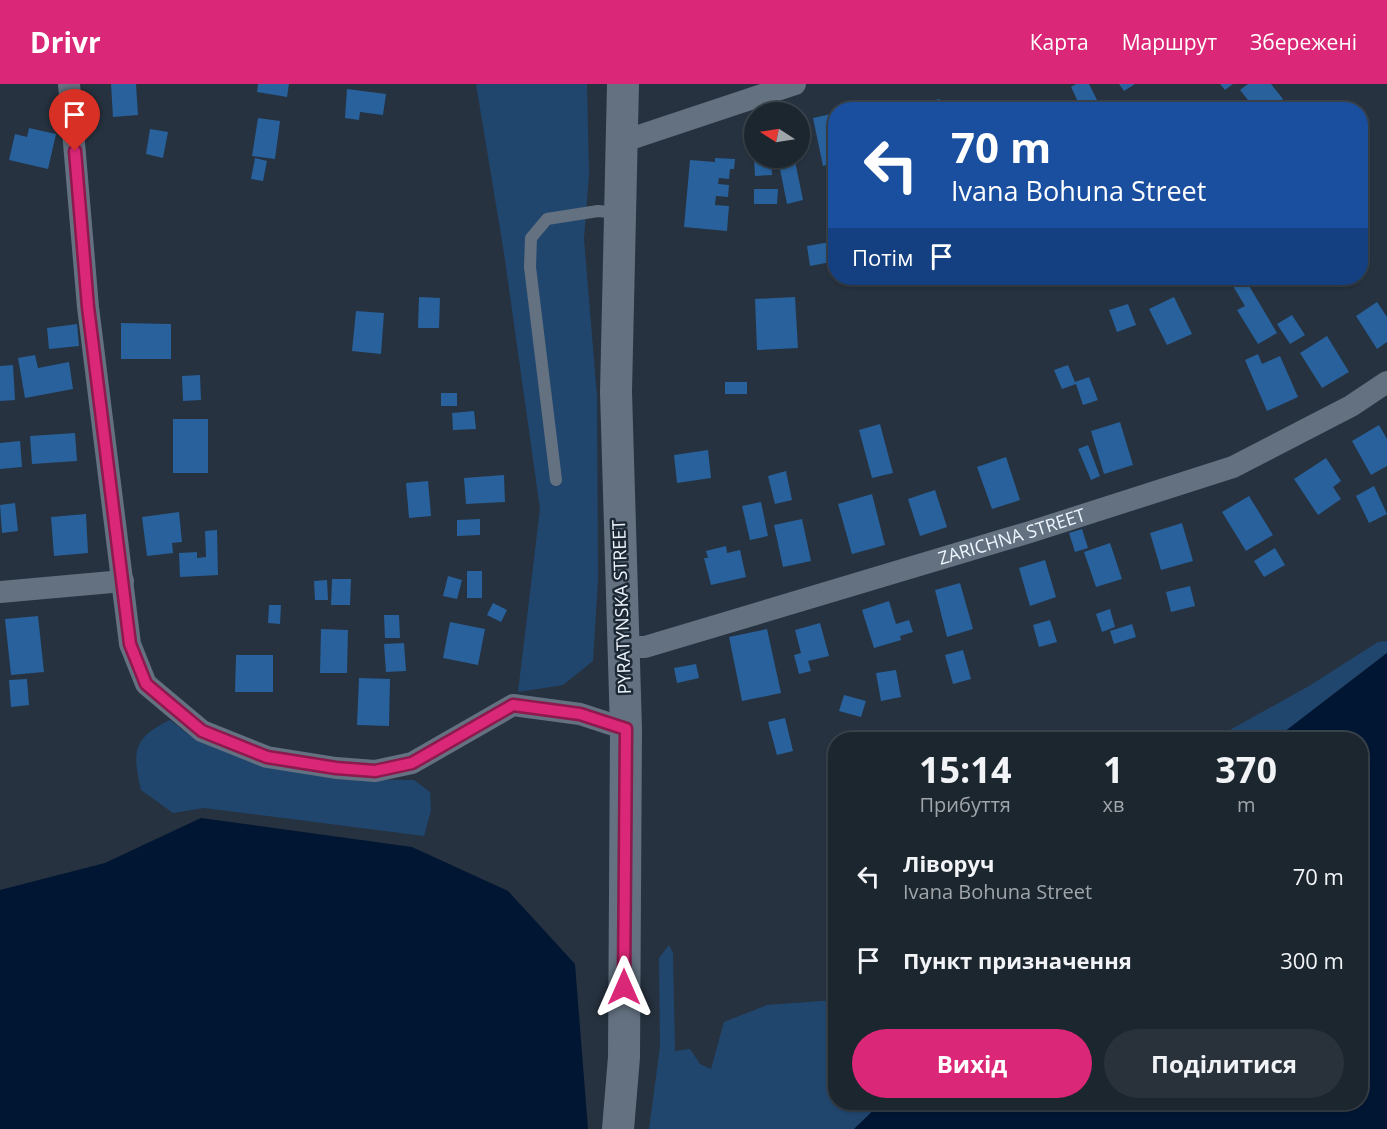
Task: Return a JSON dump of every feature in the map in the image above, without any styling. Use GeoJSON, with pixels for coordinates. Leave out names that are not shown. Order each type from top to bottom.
{"type":"FeatureCollection","features":[{"type":"Feature","properties":{"kind":"main road","name":"PYRATYNSKA STREET"},"geometry":{"type":"LineString","coordinates":[[618,1129],[624,1057],[626,729],[616,392],[623,84]]}},
{"type":"Feature","properties":{"kind":"street"},"geometry":{"type":"LineString","coordinates":[[69,84],[88,307],[130,644],[146,684],[202,731],[267,757],[336,768],[375,771],[412,763],[513,705],[580,714],[626,729]]}},
{"type":"Feature","properties":{"kind":"street"},"geometry":{"type":"LineString","coordinates":[[621,142],[795,84]]}},
{"type":"Feature","properties":{"kind":"street","name":"ZARICHNA STREET"},"geometry":{"type":"LineString","coordinates":[[622,647],[645,647],[1030,532],[1233,467],[1351,406],[1387,382]]}},
{"type":"Feature","properties":{"kind":"street"},"geometry":{"type":"LineString","coordinates":[[0,592],[123,581]]}},
{"type":"Feature","properties":{"kind":"lane"},"geometry":{"type":"LineString","coordinates":[[556,480],[530,267],[531,238],[547,219],[598,210],[619,213]]}},
{"type":"Feature","properties":{"kind":"shaded area"},"geometry":{"type":"Polygon","coordinates":[[[476,84],[587,84],[589,174],[584,239],[597,396],[598,579],[593,661],[563,685],[518,692],[540,509],[504,253],[476,84]]]}},
{"type":"Feature","properties":{"kind":"shaded area"},"geometry":{"type":"Polygon","coordinates":[[[1387,641],[1387,653],[1284,732],[1226,732],[1309,686],[1378,642],[1387,641]]]}},
{"type":"Feature","properties":{"kind":"shaded area"},"geometry":{"type":"Polygon","coordinates":[[[1387,653],[1387,1129],[854,1129],[874,1110],[1368,1110],[1368,732],[1284,732],[1387,653]]]}},
{"type":"Feature","properties":{"kind":"shaded area"},"geometry":{"type":"Polygon","coordinates":[[[170,720],[196,740],[335,779],[414,780],[430,792],[431,810],[424,836],[204,808],[173,813],[141,790],[136,755],[142,740],[170,720]]]}},
{"type":"Feature","properties":{"kind":"shaded area"},"geometry":{"type":"Polygon","coordinates":[[[201,818],[412,847],[508,891],[575,964],[588,1129],[0,1129],[0,890],[105,863],[201,818]]]}},
{"type":"Feature","properties":{"kind":"shaded area"},"geometry":{"type":"Polygon","coordinates":[[[669,945],[673,953],[675,1051],[690,1049],[700,1064],[711,1069],[724,1022],[767,1005],[828,1001],[828,1110],[874,1110],[854,1129],[649,1129],[660,1047],[659,958],[669,945]]]}},
{"type":"Feature","properties":{"kind":"building"},"geometry":{"type":"Polygon","coordinates":[[[111,84],[136,84],[138,115],[113,117],[111,84]]]}},
{"type":"Feature","properties":{"kind":"building"},"geometry":{"type":"Polygon","coordinates":[[[258,84],[289,84],[287,97],[257,92],[258,84]]]}},
{"type":"Feature","properties":{"kind":"building"},"geometry":{"type":"Polygon","coordinates":[[[1076,84],[1089,84],[1097,100],[1078,102],[1071,87],[1076,84]]]}},
{"type":"Feature","properties":{"kind":"building"},"geometry":{"type":"Polygon","coordinates":[[[1119,84],[1135,84],[1124,91],[1119,84]]]}},
{"type":"Feature","properties":{"kind":"building"},"geometry":{"type":"Polygon","coordinates":[[[1220,84],[1233,84],[1225,90],[1220,84]]]}},
{"type":"Feature","properties":{"kind":"building"},"geometry":{"type":"Polygon","coordinates":[[[1248,84],[1271,84],[1283,99],[1279,102],[1250,102],[1240,90],[1248,84]]]}},
{"type":"Feature","properties":{"kind":"building"},"geometry":{"type":"Polygon","coordinates":[[[347,89],[386,94],[383,115],[360,112],[359,120],[345,118],[347,89]]]}},
{"type":"Feature","properties":{"kind":"building"},"geometry":{"type":"Polygon","coordinates":[[[940,99],[941,102],[925,102],[940,99]]]}},
{"type":"Feature","properties":{"kind":"building"},"geometry":{"type":"Polygon","coordinates":[[[828,115],[828,165],[823,166],[813,118],[828,115]]]}},
{"type":"Feature","properties":{"kind":"building"},"geometry":{"type":"Polygon","coordinates":[[[258,118],[280,121],[275,159],[252,156],[258,118]]]}},
{"type":"Feature","properties":{"kind":"building"},"geometry":{"type":"Polygon","coordinates":[[[29,128],[56,134],[48,169],[9,160],[15,134],[27,137],[29,128]]]}},
{"type":"Feature","properties":{"kind":"building"},"geometry":{"type":"Polygon","coordinates":[[[150,129],[168,132],[163,158],[146,154],[150,129]]]}},
{"type":"Feature","properties":{"kind":"building"},"geometry":{"type":"Polygon","coordinates":[[[255,158],[267,161],[263,181],[251,179],[255,158]]]}},
{"type":"Feature","properties":{"kind":"building"},"geometry":{"type":"Polygon","coordinates":[[[715,158],[735,159],[734,169],[730,169],[729,179],[719,178],[718,184],[729,185],[728,197],[716,196],[715,205],[729,206],[727,231],[684,227],[690,160],[715,162],[715,158]]]}},
{"type":"Feature","properties":{"kind":"building"},"geometry":{"type":"Polygon","coordinates":[[[755,168],[772,168],[772,175],[755,176],[755,168]]]}},
{"type":"Feature","properties":{"kind":"building"},"geometry":{"type":"Polygon","coordinates":[[[780,168],[796,168],[803,200],[787,204],[780,168]]]}},
{"type":"Feature","properties":{"kind":"building"},"geometry":{"type":"Polygon","coordinates":[[[754,189],[778,189],[777,204],[754,204],[754,189]]]}},
{"type":"Feature","properties":{"kind":"building"},"geometry":{"type":"Polygon","coordinates":[[[828,242],[828,263],[810,266],[807,246],[828,242]]]}},
{"type":"Feature","properties":{"kind":"building"},"geometry":{"type":"Polygon","coordinates":[[[1249,285],[1277,333],[1258,344],[1237,310],[1245,306],[1233,286],[1249,285]]]}},
{"type":"Feature","properties":{"kind":"building"},"geometry":{"type":"Polygon","coordinates":[[[419,297],[440,298],[439,328],[418,328],[419,297]]]}},
{"type":"Feature","properties":{"kind":"building"},"geometry":{"type":"Polygon","coordinates":[[[795,297],[798,348],[757,350],[755,299],[795,297]]]}},
{"type":"Feature","properties":{"kind":"building"},"geometry":{"type":"Polygon","coordinates":[[[1174,297],[1192,334],[1167,345],[1149,309],[1174,297]]]}},
{"type":"Feature","properties":{"kind":"building"},"geometry":{"type":"Polygon","coordinates":[[[1377,302],[1387,317],[1387,342],[1377,349],[1356,316],[1377,302]]]}},
{"type":"Feature","properties":{"kind":"building"},"geometry":{"type":"Polygon","coordinates":[[[1128,304],[1136,325],[1117,332],[1109,310],[1128,304]]]}},
{"type":"Feature","properties":{"kind":"building"},"geometry":{"type":"Polygon","coordinates":[[[356,311],[384,313],[381,354],[352,351],[356,311]]]}},
{"type":"Feature","properties":{"kind":"building"},"geometry":{"type":"Polygon","coordinates":[[[1292,315],[1305,335],[1290,344],[1277,324],[1292,315]]]}},
{"type":"Feature","properties":{"kind":"building"},"geometry":{"type":"Polygon","coordinates":[[[121,323],[171,324],[171,359],[121,359],[121,323]]]}},
{"type":"Feature","properties":{"kind":"building"},"geometry":{"type":"Polygon","coordinates":[[[77,324],[79,346],[49,349],[47,328],[77,324]]]}},
{"type":"Feature","properties":{"kind":"building"},"geometry":{"type":"Polygon","coordinates":[[[1327,336],[1349,372],[1322,388],[1300,353],[1327,336]]]}},
{"type":"Feature","properties":{"kind":"building"},"geometry":{"type":"Polygon","coordinates":[[[1258,354],[1262,364],[1280,356],[1298,397],[1267,411],[1245,360],[1258,354]]]}},
{"type":"Feature","properties":{"kind":"building"},"geometry":{"type":"Polygon","coordinates":[[[35,355],[38,368],[69,362],[73,389],[25,398],[18,358],[35,355]]]}},
{"type":"Feature","properties":{"kind":"building"},"geometry":{"type":"Polygon","coordinates":[[[13,365],[15,400],[0,401],[0,366],[13,365]]]}},
{"type":"Feature","properties":{"kind":"building"},"geometry":{"type":"Polygon","coordinates":[[[1068,365],[1075,382],[1089,377],[1098,400],[1083,405],[1076,384],[1062,389],[1054,370],[1068,365]]]}},
{"type":"Feature","properties":{"kind":"building"},"geometry":{"type":"Polygon","coordinates":[[[200,375],[201,400],[183,401],[182,376],[200,375]]]}},
{"type":"Feature","properties":{"kind":"building"},"geometry":{"type":"Polygon","coordinates":[[[725,382],[747,382],[747,394],[725,394],[725,382]]]}},
{"type":"Feature","properties":{"kind":"building"},"geometry":{"type":"Polygon","coordinates":[[[441,393],[457,393],[457,406],[441,406],[441,393]]]}},
{"type":"Feature","properties":{"kind":"building"},"geometry":{"type":"Polygon","coordinates":[[[474,411],[476,429],[453,430],[452,413],[474,411]]]}},
{"type":"Feature","properties":{"kind":"building"},"geometry":{"type":"Polygon","coordinates":[[[173,419],[208,419],[208,473],[173,473],[173,419]]]}},
{"type":"Feature","properties":{"kind":"building"},"geometry":{"type":"Polygon","coordinates":[[[1120,422],[1133,465],[1104,474],[1091,431],[1120,422]]]}},
{"type":"Feature","properties":{"kind":"building"},"geometry":{"type":"Polygon","coordinates":[[[880,424],[893,473],[872,478],[859,430],[880,424]]]}},
{"type":"Feature","properties":{"kind":"building"},"geometry":{"type":"Polygon","coordinates":[[[1379,425],[1387,439],[1387,466],[1371,475],[1352,441],[1379,425]]]}},
{"type":"Feature","properties":{"kind":"building"},"geometry":{"type":"Polygon","coordinates":[[[75,433],[77,461],[32,464],[30,436],[75,433]]]}},
{"type":"Feature","properties":{"kind":"building"},"geometry":{"type":"Polygon","coordinates":[[[20,441],[22,467],[0,469],[0,443],[20,441]]]}},
{"type":"Feature","properties":{"kind":"building"},"geometry":{"type":"Polygon","coordinates":[[[1088,445],[1100,476],[1091,480],[1078,449],[1088,445]]]}},
{"type":"Feature","properties":{"kind":"building"},"geometry":{"type":"Polygon","coordinates":[[[708,450],[711,478],[677,483],[674,455],[708,450]]]}},
{"type":"Feature","properties":{"kind":"building"},"geometry":{"type":"Polygon","coordinates":[[[1006,457],[1020,500],[992,509],[977,467],[1006,457]]]}},
{"type":"Feature","properties":{"kind":"building"},"geometry":{"type":"Polygon","coordinates":[[[1326,458],[1341,481],[1333,487],[1341,499],[1318,515],[1294,479],[1326,458]]]}},
{"type":"Feature","properties":{"kind":"building"},"geometry":{"type":"Polygon","coordinates":[[[786,471],[792,500],[775,504],[768,476],[786,471]]]}},
{"type":"Feature","properties":{"kind":"building"},"geometry":{"type":"Polygon","coordinates":[[[504,475],[505,502],[466,504],[464,478],[504,475]]]}},
{"type":"Feature","properties":{"kind":"building"},"geometry":{"type":"Polygon","coordinates":[[[428,481],[431,516],[409,518],[406,483],[428,481]]]}},
{"type":"Feature","properties":{"kind":"building"},"geometry":{"type":"Polygon","coordinates":[[[1374,486],[1387,514],[1369,523],[1356,496],[1374,486]]]}},
{"type":"Feature","properties":{"kind":"building"},"geometry":{"type":"Polygon","coordinates":[[[935,490],[947,527],[920,536],[908,499],[935,490]]]}},
{"type":"Feature","properties":{"kind":"building"},"geometry":{"type":"Polygon","coordinates":[[[872,494],[885,545],[852,554],[838,504],[872,494]]]}},
{"type":"Feature","properties":{"kind":"building"},"geometry":{"type":"Polygon","coordinates":[[[1249,496],[1273,535],[1246,551],[1222,512],[1249,496]]]}},
{"type":"Feature","properties":{"kind":"building"},"geometry":{"type":"Polygon","coordinates":[[[761,502],[768,536],[750,540],[742,506],[761,502]]]}},
{"type":"Feature","properties":{"kind":"building"},"geometry":{"type":"Polygon","coordinates":[[[15,503],[18,531],[2,533],[0,505],[15,503]]]}},
{"type":"Feature","properties":{"kind":"building"},"geometry":{"type":"Polygon","coordinates":[[[179,512],[182,542],[172,543],[173,553],[147,556],[142,517],[179,512]]]}},
{"type":"Feature","properties":{"kind":"building"},"geometry":{"type":"Polygon","coordinates":[[[86,514],[88,553],[54,556],[51,517],[86,514]]]}},
{"type":"Feature","properties":{"kind":"building"},"geometry":{"type":"Polygon","coordinates":[[[480,519],[480,535],[457,536],[457,520],[480,519]]]}},
{"type":"Feature","properties":{"kind":"building"},"geometry":{"type":"Polygon","coordinates":[[[802,519],[811,561],[783,567],[774,525],[802,519]]]}},
{"type":"Feature","properties":{"kind":"building"},"geometry":{"type":"Polygon","coordinates":[[[1182,523],[1193,561],[1161,570],[1150,533],[1182,523]]]}},
{"type":"Feature","properties":{"kind":"building"},"geometry":{"type":"Polygon","coordinates":[[[1082,529],[1088,548],[1075,552],[1069,533],[1082,529]]]}},
{"type":"Feature","properties":{"kind":"building"},"geometry":{"type":"Polygon","coordinates":[[[217,530],[218,575],[180,577],[179,553],[197,552],[197,558],[206,557],[205,531],[217,530]]]}},
{"type":"Feature","properties":{"kind":"building"},"geometry":{"type":"Polygon","coordinates":[[[1110,543],[1122,579],[1096,587],[1084,552],[1110,543]]]}},
{"type":"Feature","properties":{"kind":"building"},"geometry":{"type":"Polygon","coordinates":[[[726,546],[727,553],[740,550],[746,577],[711,585],[704,558],[708,558],[706,551],[726,546]]]}},
{"type":"Feature","properties":{"kind":"building"},"geometry":{"type":"Polygon","coordinates":[[[1275,548],[1285,565],[1264,577],[1254,561],[1275,548]]]}},
{"type":"Feature","properties":{"kind":"building"},"geometry":{"type":"Polygon","coordinates":[[[1045,560],[1056,597],[1030,606],[1019,568],[1045,560]]]}},
{"type":"Feature","properties":{"kind":"building"},"geometry":{"type":"Polygon","coordinates":[[[467,571],[482,571],[482,598],[467,598],[467,571]]]}},
{"type":"Feature","properties":{"kind":"building"},"geometry":{"type":"Polygon","coordinates":[[[448,576],[462,580],[457,599],[443,596],[448,576]]]}},
{"type":"Feature","properties":{"kind":"building"},"geometry":{"type":"Polygon","coordinates":[[[332,579],[351,579],[350,605],[331,605],[332,579]]]}},
{"type":"Feature","properties":{"kind":"building"},"geometry":{"type":"Polygon","coordinates":[[[327,580],[328,600],[315,600],[314,581],[327,580]]]}},
{"type":"Feature","properties":{"kind":"building"},"geometry":{"type":"Polygon","coordinates":[[[960,583],[973,629],[947,637],[935,590],[960,583]]]}},
{"type":"Feature","properties":{"kind":"building"},"geometry":{"type":"Polygon","coordinates":[[[1190,586],[1195,606],[1171,612],[1166,592],[1190,586]]]}},
{"type":"Feature","properties":{"kind":"building"},"geometry":{"type":"Polygon","coordinates":[[[889,601],[896,624],[909,620],[913,632],[900,636],[901,640],[874,648],[862,610],[889,601]]]}},
{"type":"Feature","properties":{"kind":"building"},"geometry":{"type":"Polygon","coordinates":[[[493,603],[507,610],[501,622],[487,615],[493,603]]]}},
{"type":"Feature","properties":{"kind":"building"},"geometry":{"type":"Polygon","coordinates":[[[269,605],[281,605],[280,624],[268,623],[269,605]]]}},
{"type":"Feature","properties":{"kind":"building"},"geometry":{"type":"Polygon","coordinates":[[[1110,609],[1115,627],[1102,632],[1096,614],[1110,609]]]}},
{"type":"Feature","properties":{"kind":"building"},"geometry":{"type":"Polygon","coordinates":[[[384,615],[399,615],[400,638],[385,638],[384,615]]]}},
{"type":"Feature","properties":{"kind":"building"},"geometry":{"type":"Polygon","coordinates":[[[38,616],[44,672],[11,675],[5,619],[38,616]]]}},
{"type":"Feature","properties":{"kind":"building"},"geometry":{"type":"Polygon","coordinates":[[[1050,620],[1057,642],[1039,647],[1033,625],[1050,620]]]}},
{"type":"Feature","properties":{"kind":"building"},"geometry":{"type":"Polygon","coordinates":[[[450,622],[485,629],[478,665],[443,658],[450,622]]]}},
{"type":"Feature","properties":{"kind":"building"},"geometry":{"type":"Polygon","coordinates":[[[820,623],[829,656],[808,661],[811,671],[799,674],[794,655],[801,653],[795,630],[820,623]]]}},
{"type":"Feature","properties":{"kind":"building"},"geometry":{"type":"Polygon","coordinates":[[[1132,624],[1136,637],[1114,644],[1110,631],[1132,624]]]}},
{"type":"Feature","properties":{"kind":"building"},"geometry":{"type":"Polygon","coordinates":[[[321,629],[348,630],[347,673],[320,673],[321,629]]]}},
{"type":"Feature","properties":{"kind":"building"},"geometry":{"type":"Polygon","coordinates":[[[767,629],[781,693],[742,701],[729,637],[767,629]]]}},
{"type":"Feature","properties":{"kind":"building"},"geometry":{"type":"Polygon","coordinates":[[[404,643],[406,671],[386,672],[384,644],[404,643]]]}},
{"type":"Feature","properties":{"kind":"building"},"geometry":{"type":"Polygon","coordinates":[[[963,650],[971,679],[953,684],[945,655],[963,650]]]}},
{"type":"Feature","properties":{"kind":"building"},"geometry":{"type":"Polygon","coordinates":[[[236,655],[273,655],[273,692],[235,692],[236,655]]]}},
{"type":"Feature","properties":{"kind":"building"},"geometry":{"type":"Polygon","coordinates":[[[696,664],[699,678],[677,683],[674,668],[696,664]]]}},
{"type":"Feature","properties":{"kind":"building"},"geometry":{"type":"Polygon","coordinates":[[[896,670],[901,697],[881,701],[876,673],[896,670]]]}},
{"type":"Feature","properties":{"kind":"building"},"geometry":{"type":"Polygon","coordinates":[[[359,678],[390,679],[389,726],[357,725],[359,678]]]}},
{"type":"Feature","properties":{"kind":"building"},"geometry":{"type":"Polygon","coordinates":[[[27,679],[29,705],[11,707],[9,680],[27,679]]]}},
{"type":"Feature","properties":{"kind":"building"},"geometry":{"type":"Polygon","coordinates":[[[844,695],[866,701],[861,717],[839,711],[844,695]]]}},
{"type":"Feature","properties":{"kind":"building"},"geometry":{"type":"Polygon","coordinates":[[[785,718],[793,751],[777,755],[768,722],[785,718]]]}},
{"type":"Feature","properties":{"kind":"route"},"geometry":{"type":"LineString","coordinates":[[75,151],[88,307],[130,644],[146,684],[202,731],[267,757],[336,768],[375,771],[412,763],[513,705],[580,714],[626,729],[624,987]]}}]}
